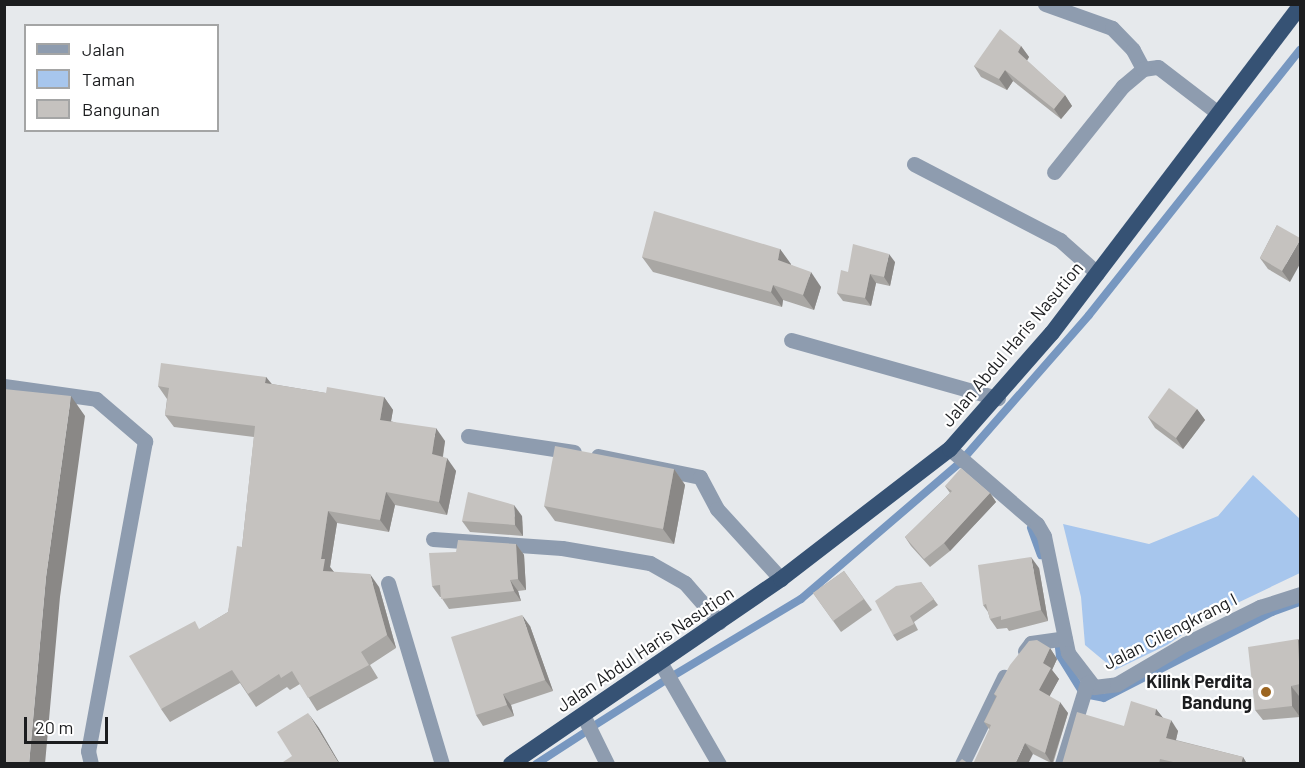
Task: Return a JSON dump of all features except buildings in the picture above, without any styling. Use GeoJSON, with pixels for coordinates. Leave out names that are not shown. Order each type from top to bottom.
{"type":"FeatureCollection","features":[{"type":"Feature","properties":{"kind":"highway","name":"Jalan Abdul Haris Nasution"},"geometry":{"type":"LineString","coordinates":[[511,764],[781,579],[950,449],[998,398],[1097,273],[1300,6]]}},
{"type":"Feature","properties":{"kind":"street"},"geometry":{"type":"LineString","coordinates":[[1045,4],[1112,28],[1133,50],[1143,69]]}},
{"type":"Feature","properties":{"kind":"street"},"geometry":{"type":"LineString","coordinates":[[1054,172],[1123,86],[1143,69],[1158,67],[1218,113]]}},
{"type":"Feature","properties":{"kind":"street"},"geometry":{"type":"LineString","coordinates":[[914,164],[1060,240],[1097,273]]}},
{"type":"Feature","properties":{"kind":"street"},"geometry":{"type":"LineString","coordinates":[[791,340],[998,398]]}},
{"type":"Feature","properties":{"kind":"street"},"geometry":{"type":"LineString","coordinates":[[4,386],[96,399],[145,441],[88,751],[91,764]]}},
{"type":"Feature","properties":{"kind":"street"},"geometry":{"type":"LineString","coordinates":[[468,436],[622,459],[700,477],[717,508],[781,579]]}},
{"type":"Feature","properties":{"kind":"street","name":"Jalan Cilengkrang I"},"geometry":{"type":"LineString","coordinates":[[950,449],[1037,524],[1044,536],[1065,638],[1073,663],[1087,683],[1094,687],[1117,684],[1250,612],[1300,594]]}},
{"type":"Feature","properties":{"kind":"street"},"geometry":{"type":"LineString","coordinates":[[434,539],[562,548],[650,563],[685,583],[718,622]]}},
{"type":"Feature","properties":{"kind":"street"},"geometry":{"type":"LineString","coordinates":[[388,583],[442,764]]}},
{"type":"Feature","properties":{"kind":"street"},"geometry":{"type":"LineString","coordinates":[[962,764],[1005,675],[1031,643],[1065,638]]}},
{"type":"Feature","properties":{"kind":"street"},"geometry":{"type":"LineString","coordinates":[[660,662],[719,764]]}},
{"type":"Feature","properties":{"kind":"street"},"geometry":{"type":"LineString","coordinates":[[1062,764],[1087,683]]}},
{"type":"Feature","properties":{"kind":"street"},"geometry":{"type":"LineString","coordinates":[[583,715],[607,764]]}},
{"type":"Feature","properties":{"kind":"green space"},"geometry":{"type":"Polygon","coordinates":[[[1253,475],[1300,519],[1300,573],[1210,616],[1167,645],[1115,670],[1085,645],[1081,597],[1063,524],[1149,544],[1218,516],[1253,475]]]}},
{"type":"Feature","properties":{"kind":"waterway"},"geometry":{"type":"LineString","coordinates":[[963,459],[1089,315],[1300,50]]}},
{"type":"Feature","properties":{"kind":"waterway"},"geometry":{"type":"LineString","coordinates":[[671,677],[801,599],[962,461]]}},
{"type":"Feature","properties":{"kind":"waterway"},"geometry":{"type":"LineString","coordinates":[[1031,528],[1041,555]]}},
{"type":"Feature","properties":{"kind":"waterway"},"geometry":{"type":"LineString","coordinates":[[1084,694],[1104,698],[1272,612],[1300,602]]}},
{"type":"Feature","properties":{"kind":"waterway"},"geometry":{"type":"LineString","coordinates":[[1058,640],[1060,656],[1083,693]]}},
{"type":"Feature","properties":{"kind":"waterway"},"geometry":{"type":"LineString","coordinates":[[592,727],[669,678]]}},
{"type":"Feature","properties":{"kind":"waterway"},"geometry":{"type":"LineString","coordinates":[[536,764],[590,729]]}},
{"type":"Feature","properties":{"kind":"place","name":"Kilink Perdita Bandung"},"geometry":{"type":"Point","coordinates":[1266,692]}}]}
